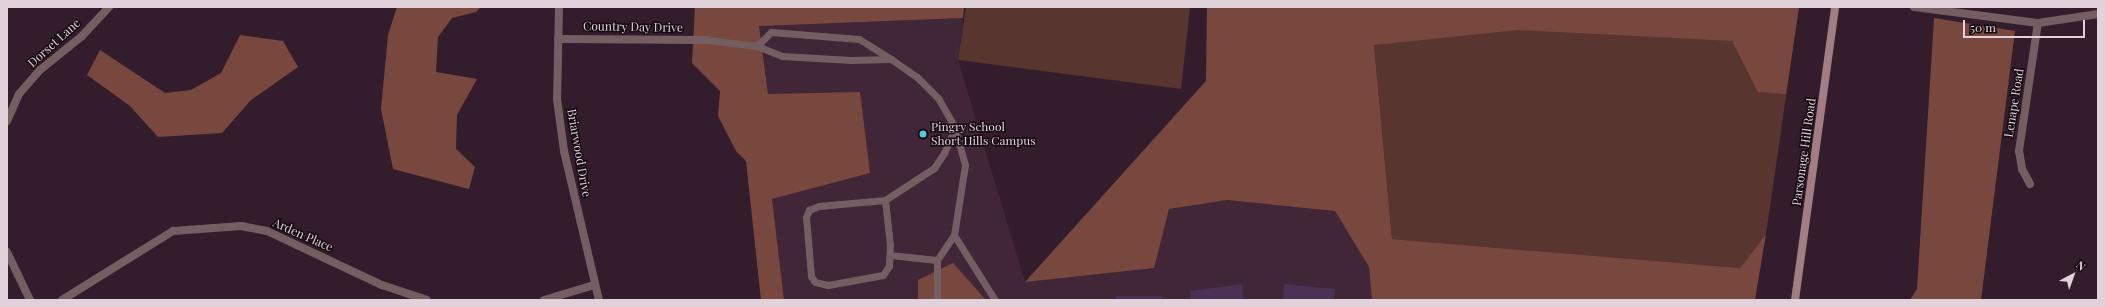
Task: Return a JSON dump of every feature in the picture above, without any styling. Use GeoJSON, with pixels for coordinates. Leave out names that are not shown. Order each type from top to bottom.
{"type":"FeatureCollection","features":[{"type":"Feature","properties":{"kind":"street","name":"Dorset Lane"},"geometry":{"type":"LineString","coordinates":[[7,121],[19,94],[40,70],[82,36],[109,7]]}},
{"type":"Feature","properties":{"kind":"street","name":"Briarwood Drive"},"geometry":{"type":"LineString","coordinates":[[559,7],[557,99],[564,151],[594,285],[599,300]]}},
{"type":"Feature","properties":{"kind":"street","name":"Parsonage Hill Road"},"geometry":{"type":"LineString","coordinates":[[1795,300],[1835,7]]}},
{"type":"Feature","properties":{"kind":"street"},"geometry":{"type":"LineString","coordinates":[[1914,7],[2038,23],[2098,14]]}},
{"type":"Feature","properties":{"kind":"street","name":"Lenape Road"},"geometry":{"type":"LineString","coordinates":[[2030,184],[2022,169],[2019,151],[2038,23]]}},
{"type":"Feature","properties":{"kind":"street","name":"Country Day Drive"},"geometry":{"type":"LineString","coordinates":[[558,39],[707,40]]}},
{"type":"Feature","properties":{"kind":"street","name":"Arden Place"},"geometry":{"type":"LineString","coordinates":[[62,300],[173,231],[241,226],[268,231],[382,285],[427,300]]}},
{"type":"Feature","properties":{"kind":"street"},"geometry":{"type":"LineString","coordinates":[[7,252],[30,300]]}},
{"type":"Feature","properties":{"kind":"street"},"geometry":{"type":"LineString","coordinates":[[544,300],[594,285]]}},
{"type":"Feature","properties":{"kind":"lane"},"geometry":{"type":"LineString","coordinates":[[757,46],[771,32],[859,39],[917,77],[938,98],[955,128],[965,165],[954,235],[937,260],[937,300]]}},
{"type":"Feature","properties":{"kind":"lane"},"geometry":{"type":"LineString","coordinates":[[707,40],[757,46],[782,56],[851,60],[891,59]]}},
{"type":"Feature","properties":{"kind":"lane"},"geometry":{"type":"LineString","coordinates":[[884,200],[890,255],[889,266],[883,275],[828,286],[815,282],[811,276],[806,217],[809,210],[819,206],[884,200],[934,168],[944,153],[955,128]]}},
{"type":"Feature","properties":{"kind":"lane"},"geometry":{"type":"LineString","coordinates":[[954,235],[995,300]]}},
{"type":"Feature","properties":{"kind":"lane"},"geometry":{"type":"LineString","coordinates":[[890,255],[937,260]]}},
{"type":"Feature","properties":{"kind":"shaded area"},"geometry":{"type":"Polygon","coordinates":[[[397,7],[481,7],[476,12],[452,18],[438,37],[436,72],[477,79],[457,115],[456,149],[475,167],[469,189],[393,169],[381,109],[388,35],[397,7]]]}},
{"type":"Feature","properties":{"kind":"shaded area"},"geometry":{"type":"Polygon","coordinates":[[[695,7],[964,7],[963,18],[759,26],[768,94],[860,92],[870,173],[772,199],[784,300],[761,300],[746,161],[736,151],[718,116],[720,91],[692,63],[695,7]]]}},
{"type":"Feature","properties":{"kind":"shaded area"},"geometry":{"type":"Polygon","coordinates":[[[966,7],[1190,7],[1181,89],[958,60],[966,7]]]}},
{"type":"Feature","properties":{"kind":"shaded area"},"geometry":{"type":"Polygon","coordinates":[[[1207,7],[1799,7],[1786,94],[1758,92],[1732,41],[1518,30],[1374,45],[1392,239],[1740,268],[1766,234],[1755,300],[1372,300],[1369,267],[1335,211],[1227,200],[1169,209],[1154,268],[1025,282],[1206,81],[1207,7]]]}},
{"type":"Feature","properties":{"kind":"shaded area"},"geometry":{"type":"Polygon","coordinates":[[[1316,7],[1799,7],[1766,234],[1740,268],[1392,239],[1374,45],[1316,7]]]}},
{"type":"Feature","properties":{"kind":"shaded area","name":"Pingry School Short Hills Campus"},"geometry":{"type":"Polygon","coordinates":[[[963,18],[958,60],[1025,282],[1169,209],[1227,200],[1335,211],[1369,267],[1372,300],[784,300],[772,199],[869,173],[768,94],[759,26],[963,18]]]}},
{"type":"Feature","properties":{"kind":"shaded area"},"geometry":{"type":"Polygon","coordinates":[[[1934,18],[2015,31],[1981,300],[1910,300],[1917,289],[1934,18]]]}},
{"type":"Feature","properties":{"kind":"shaded area"},"geometry":{"type":"Polygon","coordinates":[[[240,35],[283,41],[298,67],[251,100],[222,133],[158,137],[130,106],[87,75],[100,50],[165,93],[191,90],[221,73],[240,35]]]}},
{"type":"Feature","properties":{"kind":"shaded area"},"geometry":{"type":"Polygon","coordinates":[[[953,263],[986,300],[918,300],[918,280],[953,263]]]}},
{"type":"Feature","properties":{"kind":"building"},"geometry":{"type":"Polygon","coordinates":[[[1242,284],[1243,300],[1191,300],[1190,291],[1242,284]]]}},
{"type":"Feature","properties":{"kind":"building"},"geometry":{"type":"Polygon","coordinates":[[[1284,284],[1335,289],[1334,300],[1283,300],[1284,284]]]}},
{"type":"Feature","properties":{"kind":"building"},"geometry":{"type":"Polygon","coordinates":[[[1116,296],[1162,296],[1162,300],[1116,300],[1116,296]]]}},
{"type":"Feature","properties":{"kind":"place","name":"Pingry School Short Hills Campus"},"geometry":{"type":"Point","coordinates":[923,134]}}]}
